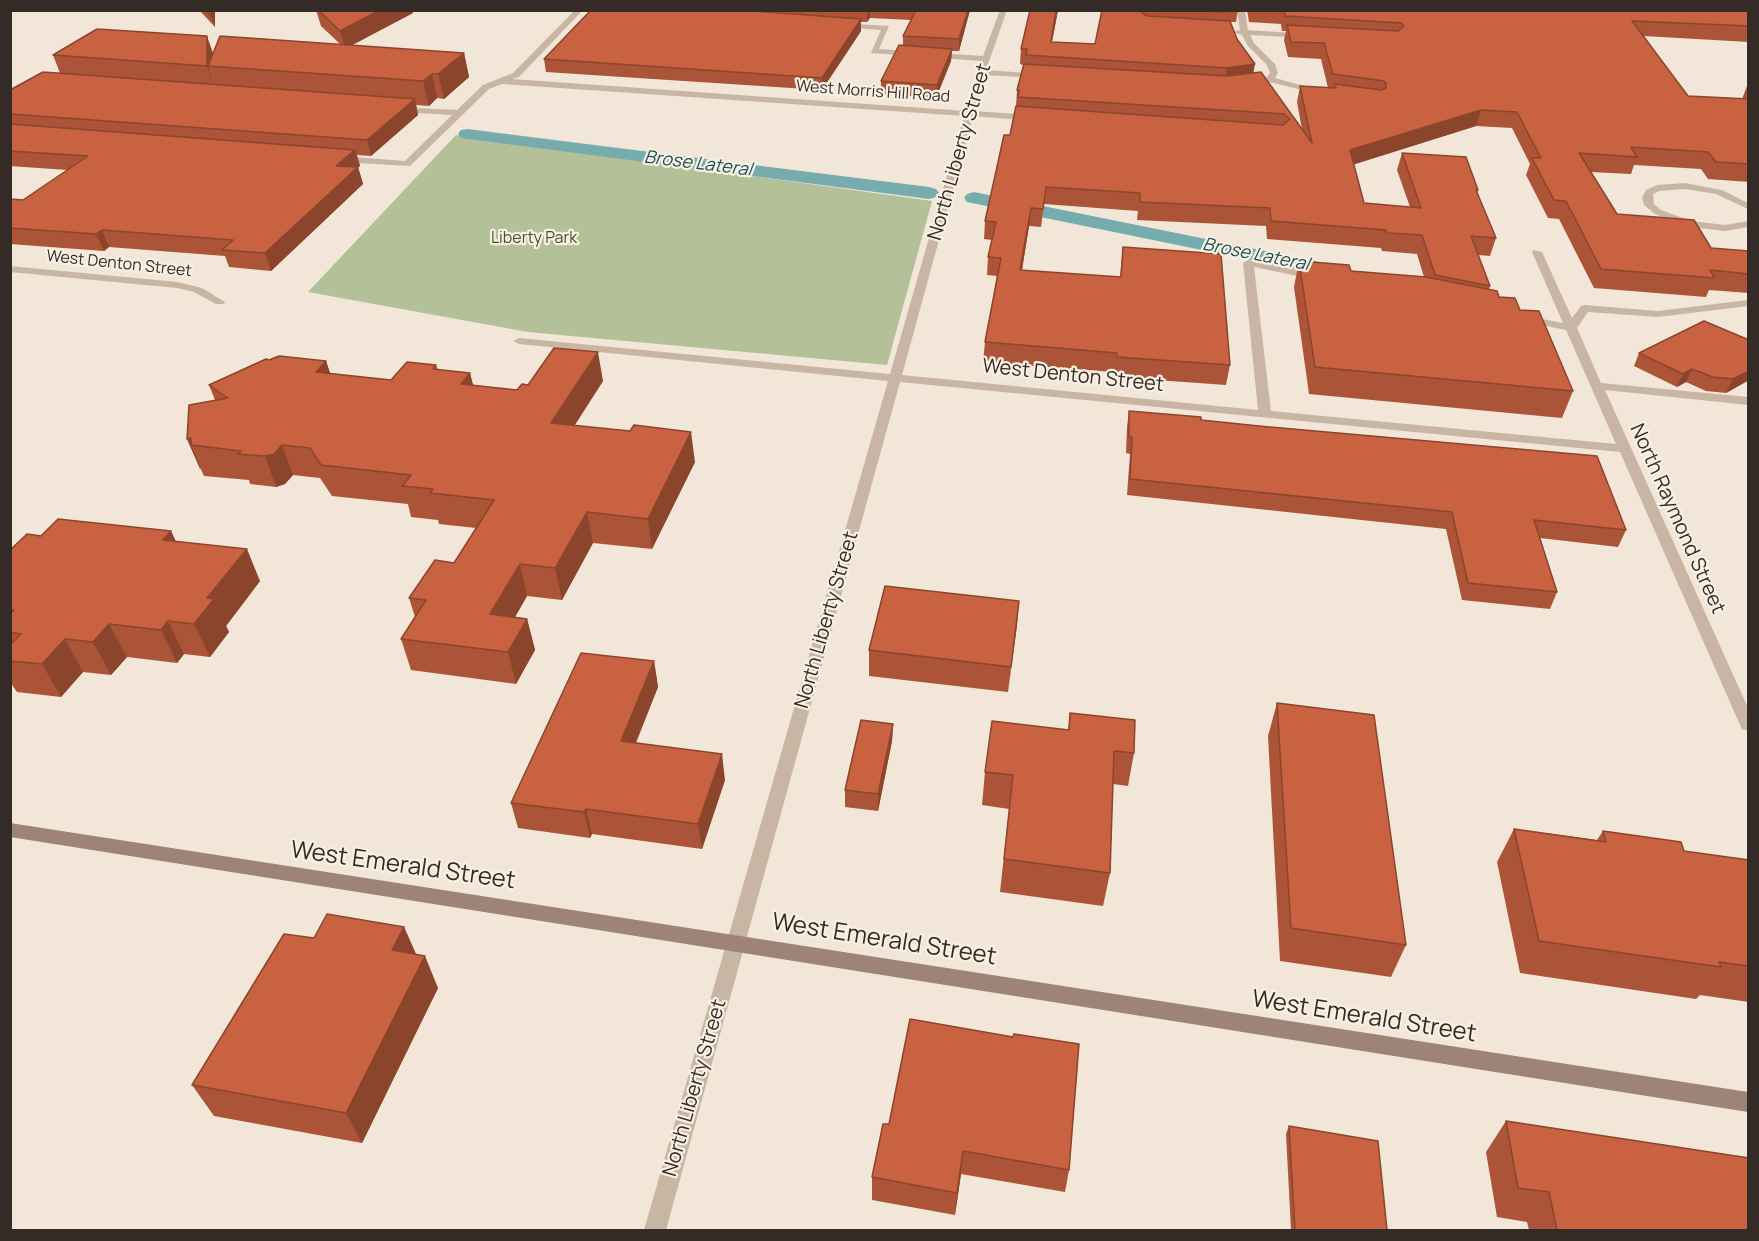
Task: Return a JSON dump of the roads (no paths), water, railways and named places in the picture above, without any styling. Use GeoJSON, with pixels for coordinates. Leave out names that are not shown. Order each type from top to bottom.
{"type":"FeatureCollection","features":[{"type":"Feature","properties":{"kind":"main road","name":"West Emerald Street"},"geometry":{"type":"LineString","coordinates":[[10,830],[1749,1102]]}},
{"type":"Feature","properties":{"kind":"street"},"geometry":{"type":"LineString","coordinates":[[327,158],[407,164],[486,87],[516,75],[580,10]]}},
{"type":"Feature","properties":{"kind":"street","name":"North Liberty Street"},"geometry":{"type":"LineString","coordinates":[[655,1230],[841,565],[897,378],[983,66],[1004,10]]}},
{"type":"Feature","properties":{"kind":"street"},"geometry":{"type":"LineString","coordinates":[[1241,10],[1241,21],[1251,44],[1271,64],[1274,73],[1270,79]]}},
{"type":"Feature","properties":{"kind":"street"},"geometry":{"type":"LineString","coordinates":[[827,24],[886,28],[874,51],[1054,77]]}},
{"type":"Feature","properties":{"kind":"street"},"geometry":{"type":"LineString","coordinates":[[1232,32],[1312,37]]}},
{"type":"Feature","properties":{"kind":"street"},"geometry":{"type":"LineString","coordinates":[[1241,86],[1270,79],[1324,94]]}},
{"type":"Feature","properties":{"kind":"street","name":"West Morris Hill Road"},"geometry":{"type":"LineString","coordinates":[[499,81],[1041,119]]}},
{"type":"Feature","properties":{"kind":"street"},"geometry":{"type":"LineString","coordinates":[[389,108],[460,114]]}},
{"type":"Feature","properties":{"kind":"street"},"geometry":{"type":"LineString","coordinates":[[1749,206],[1719,192],[1685,186],[1657,188],[1649,192],[1647,198],[1649,205],[1658,212],[1689,224],[1725,228],[1749,224]]}},
{"type":"Feature","properties":{"kind":"street","name":"North Raymond Street"},"geometry":{"type":"LineString","coordinates":[[1537,252],[1749,725]]}},
{"type":"Feature","properties":{"kind":"street"},"geometry":{"type":"LineString","coordinates":[[1265,414],[1248,263],[1328,279]]}},
{"type":"Feature","properties":{"kind":"street","name":"West Denton Street"},"geometry":{"type":"LineString","coordinates":[[10,269],[177,285],[198,290],[220,302]]}},
{"type":"Feature","properties":{"kind":"street"},"geometry":{"type":"LineString","coordinates":[[1512,316],[1571,328],[1585,308],[1658,314],[1749,303]]}},
{"type":"Feature","properties":{"kind":"street","name":"West Denton Street"},"geometry":{"type":"LineString","coordinates":[[519,341],[1624,449]]}},
{"type":"Feature","properties":{"kind":"street"},"geometry":{"type":"LineString","coordinates":[[1596,386],[1749,401]]}},
{"type":"Feature","properties":{"kind":"waterway","name":"Brose Lateral"},"geometry":{"type":"LineString","coordinates":[[467,134],[929,193]]}},
{"type":"Feature","properties":{"kind":"waterway","name":"Brose Lateral"},"geometry":{"type":"LineString","coordinates":[[974,198],[1339,272]]}},
{"type":"Feature","properties":{"kind":"park label","name":"Liberty Park"},"geometry":{"type":"Point","coordinates":[534,239]}}]}
